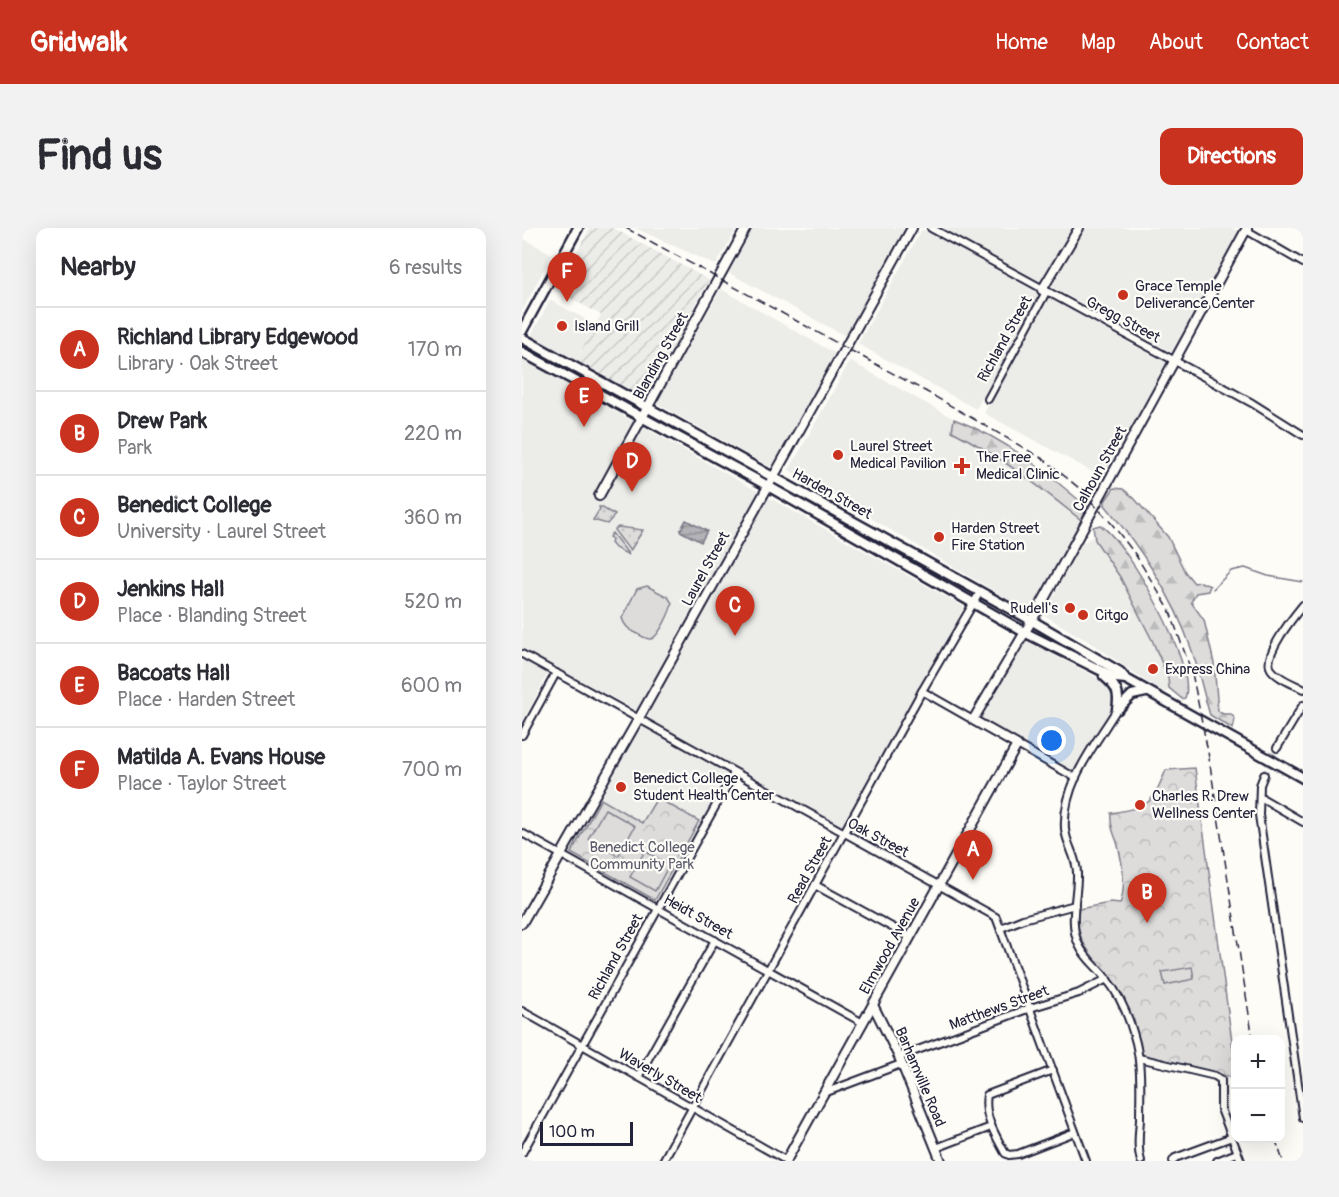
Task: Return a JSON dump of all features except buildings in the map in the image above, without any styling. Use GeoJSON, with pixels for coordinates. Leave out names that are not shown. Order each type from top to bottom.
{"type":"FeatureCollection","features":[{"type":"Feature","properties":{"kind":"main road"},"geometry":{"type":"LineString","coordinates":[[522,331],[578,228]]}},
{"type":"Feature","properties":{"kind":"main road","name":"Harden Street"},"geometry":{"type":"LineString","coordinates":[[522,338],[980,591],[1120,672],[1125,679]]}},
{"type":"Feature","properties":{"kind":"main road","name":"Harden Street"},"geometry":{"type":"LineString","coordinates":[[522,352],[767,486],[1026,633],[1116,678],[1125,679],[1303,778]]}},
{"type":"Feature","properties":{"kind":"main road"},"geometry":{"type":"LineString","coordinates":[[1089,665],[1118,690],[1117,709]]}},
{"type":"Feature","properties":{"kind":"main road"},"geometry":{"type":"LineString","coordinates":[[1117,709],[1132,694],[1148,692]]}},
{"type":"Feature","properties":{"kind":"street","name":"Blanding Street"},"geometry":{"type":"LineString","coordinates":[[599,496],[746,228]]}},
{"type":"Feature","properties":{"kind":"street","name":"Laurel Street"},"geometry":{"type":"LineString","coordinates":[[522,923],[912,228]]}},
{"type":"Feature","properties":{"kind":"street","name":"Gregg Street"},"geometry":{"type":"LineString","coordinates":[[931,228],[1251,403],[1303,435]]}},
{"type":"Feature","properties":{"kind":"street","name":"Richland Street"},"geometry":{"type":"LineString","coordinates":[[988,399],[1079,228]]}},
{"type":"Feature","properties":{"kind":"street"},"geometry":{"type":"LineString","coordinates":[[1245,229],[1303,263]]}},
{"type":"Feature","properties":{"kind":"street","name":"Calhoun Street"},"geometry":{"type":"LineString","coordinates":[[973,720],[1033,621],[1245,229]]}},
{"type":"Feature","properties":{"kind":"street","name":"Read Street"},"geometry":{"type":"LineString","coordinates":[[663,1161],[922,691],[980,591]]}},
{"type":"Feature","properties":{"kind":"street"},"geometry":{"type":"LineString","coordinates":[[1303,605],[1272,651],[1269,664],[1272,671],[1303,689]]}},
{"type":"Feature","properties":{"kind":"street","name":"Oak Street"},"geometry":{"type":"LineString","coordinates":[[522,654],[996,916],[1086,1161]]}},
{"type":"Feature","properties":{"kind":"street"},"geometry":{"type":"LineString","coordinates":[[522,735],[556,673]]}},
{"type":"Feature","properties":{"kind":"street"},"geometry":{"type":"LineString","coordinates":[[922,691],[1076,778]]}},
{"type":"Feature","properties":{"kind":"street"},"geometry":{"type":"LineString","coordinates":[[1277,748],[1303,705]]}},
{"type":"Feature","properties":{"kind":"street"},"geometry":{"type":"LineString","coordinates":[[1117,709],[1076,778],[1068,800],[1065,832],[1074,855],[1077,871],[1073,920],[1079,945],[1107,979],[1129,1019],[1139,1058],[1141,1161]]}},
{"type":"Feature","properties":{"kind":"street","name":"Elmwood Avenue"},"geometry":{"type":"LineString","coordinates":[[787,1161],[1017,745]]}},
{"type":"Feature","properties":{"kind":"street","name":"Richland Street"},"geometry":{"type":"LineString","coordinates":[[522,1154],[734,773]]}},
{"type":"Feature","properties":{"kind":"street"},"geometry":{"type":"LineString","coordinates":[[1264,775],[1260,785],[1259,815],[1300,1083],[1303,1118]]}},
{"type":"Feature","properties":{"kind":"street"},"geometry":{"type":"LineString","coordinates":[[1260,797],[1303,822]]}},
{"type":"Feature","properties":{"kind":"street","name":"Heidt Street"},"geometry":{"type":"LineString","coordinates":[[522,833],[863,1023]]}},
{"type":"Feature","properties":{"kind":"street"},"geometry":{"type":"LineString","coordinates":[[815,885],[910,937]]}},
{"type":"Feature","properties":{"kind":"street"},"geometry":{"type":"LineString","coordinates":[[1001,928],[1023,919],[1075,906]]}},
{"type":"Feature","properties":{"kind":"street"},"geometry":{"type":"LineString","coordinates":[[638,1077],[715,940]]}},
{"type":"Feature","properties":{"kind":"street","name":"Matthews Street"},"geometry":{"type":"LineString","coordinates":[[824,1093],[1030,1008],[1079,993],[1107,979]]}},
{"type":"Feature","properties":{"kind":"street","name":"Barhamville Road"},"geometry":{"type":"LineString","coordinates":[[873,1005],[900,1061],[941,1161]]}},
{"type":"Feature","properties":{"kind":"street","name":"Waverly Street"},"geometry":{"type":"LineString","coordinates":[[522,1011],[787,1161]]}},
{"type":"Feature","properties":{"kind":"street"},"geometry":{"type":"LineString","coordinates":[[1139,1058],[1215,1076],[1221,1080],[1221,1109],[1231,1134]]}},
{"type":"Feature","properties":{"kind":"street"},"geometry":{"type":"LineString","coordinates":[[1053,1070],[987,1095],[985,1103],[991,1127],[1005,1153],[1009,1155],[1018,1154],[1075,1132]]}},
{"type":"Feature","properties":{"kind":"street"},"geometry":{"type":"LineString","coordinates":[[936,1148],[991,1127]]}},
{"type":"Feature","properties":{"kind":"street"},"geometry":{"type":"LineString","coordinates":[[1173,1161],[1175,1158],[1231,1137]]}},
{"type":"Feature","properties":{"kind":"street"},"geometry":{"type":"LineString","coordinates":[[1234,1143],[1240,1161]]}},
{"type":"Feature","properties":{"kind":"street"},"geometry":{"type":"LineString","coordinates":[[1217,1161],[1237,1153]]}},
{"type":"Feature","properties":{"kind":"shaded area"},"geometry":{"type":"Polygon","coordinates":[[[590,228],[613,228],[709,280],[645,398],[576,360],[601,315],[556,290],[590,228]]]}},
{"type":"Feature","properties":{"kind":"shaded area"},"geometry":{"type":"Polygon","coordinates":[[[635,228],[737,228],[716,265],[635,228]]]}},
{"type":"Feature","properties":{"kind":"shaded area"},"geometry":{"type":"Polygon","coordinates":[[[753,228],[906,228],[847,337],[729,273],[753,228]]]}},
{"type":"Feature","properties":{"kind":"shaded area"},"geometry":{"type":"Polygon","coordinates":[[[941,228],[1075,228],[1043,284],[941,228]]]}},
{"type":"Feature","properties":{"kind":"shaded area"},"geometry":{"type":"Polygon","coordinates":[[[1084,228],[1232,228],[1240,232],[1173,353],[1052,287],[1084,228]]]}},
{"type":"Feature","properties":{"kind":"shaded area"},"geometry":{"type":"Polygon","coordinates":[[[922,229],[1040,294],[976,409],[858,344],[922,229]]]}},
{"type":"Feature","properties":{"kind":"shaded area"},"geometry":{"type":"Polygon","coordinates":[[[522,238],[552,254],[522,311],[522,238]]]}},
{"type":"Feature","properties":{"kind":"shaded area"},"geometry":{"type":"Polygon","coordinates":[[[721,289],[836,354],[772,468],[656,403],[721,289]]]}},
{"type":"Feature","properties":{"kind":"shaded area"},"geometry":{"type":"Polygon","coordinates":[[[1048,298],[1168,364],[1104,478],[984,413],[1048,298]]]}},
{"type":"Feature","properties":{"kind":"shaded area"},"geometry":{"type":"Polygon","coordinates":[[[550,300],[596,325],[576,360],[531,336],[550,300]]]}},
{"type":"Feature","properties":{"kind":"shaded area"},"geometry":{"type":"Polygon","coordinates":[[[522,359],[964,607],[844,827],[733,767],[656,903],[566,854],[643,714],[552,665],[522,723],[522,359]]]}},
{"type":"Feature","properties":{"kind":"shaded area"},"geometry":{"type":"Polygon","coordinates":[[[850,361],[954,419],[952,431],[978,444],[1041,487],[1081,520],[1036,605],[1025,609],[789,470],[850,361]]]}},
{"type":"Feature","properties":{"kind":"shaded area"},"geometry":{"type":"Polygon","coordinates":[[[686,520],[707,531],[701,542],[680,531],[686,520]]]}},
{"type":"Feature","properties":{"kind":"shaded area"},"geometry":{"type":"Polygon","coordinates":[[[1094,536],[1120,577],[1153,642],[1168,678],[1169,688],[1166,693],[1096,646],[1044,615],[1081,544],[1094,536]]]}},
{"type":"Feature","properties":{"kind":"shaded area"},"geometry":{"type":"Polygon","coordinates":[[[1017,636],[1113,686],[1117,699],[1074,773],[972,714],[1017,636]]]}},
{"type":"Feature","properties":{"kind":"green space"},"geometry":{"type":"Polygon","coordinates":[[[954,419],[1008,446],[1056,481],[1087,507],[1081,520],[1003,461],[952,431],[954,419]]]}},
{"type":"Feature","properties":{"kind":"green space"},"geometry":{"type":"Polygon","coordinates":[[[1114,488],[1123,489],[1134,498],[1168,537],[1185,572],[1194,583],[1201,582],[1210,586],[1208,591],[1196,593],[1191,602],[1204,620],[1214,663],[1218,711],[1231,714],[1235,719],[1233,729],[1210,715],[1194,656],[1175,609],[1143,555],[1105,505],[1105,501],[1114,488]]]}},
{"type":"Feature","properties":{"kind":"green space"},"geometry":{"type":"Polygon","coordinates":[[[599,507],[615,515],[607,524],[593,520],[599,507]]]}},
{"type":"Feature","properties":{"kind":"green space"},"geometry":{"type":"Polygon","coordinates":[[[1100,525],[1127,555],[1158,606],[1181,660],[1186,682],[1185,698],[1182,699],[1169,688],[1168,678],[1153,642],[1120,577],[1095,540],[1093,527],[1100,525]]]}},
{"type":"Feature","properties":{"kind":"green space"},"geometry":{"type":"Polygon","coordinates":[[[618,527],[643,530],[630,551],[614,530],[618,527]]]}},
{"type":"Feature","properties":{"kind":"green space"},"geometry":{"type":"Polygon","coordinates":[[[612,533],[629,555],[615,548],[611,543],[612,539],[609,537],[612,533]]]}},
{"type":"Feature","properties":{"kind":"green space"},"geometry":{"type":"Polygon","coordinates":[[[647,586],[668,597],[672,603],[661,629],[651,639],[630,630],[622,618],[637,589],[647,586]]]}},
{"type":"Feature","properties":{"kind":"green space"},"geometry":{"type":"Polygon","coordinates":[[[1195,768],[1231,1035],[1231,1077],[1141,1054],[1135,1029],[1125,1004],[1117,989],[1083,943],[1079,932],[1079,909],[1110,903],[1120,904],[1122,897],[1123,873],[1119,849],[1111,824],[1111,813],[1134,809],[1147,803],[1152,798],[1166,770],[1195,768]]]}},
{"type":"Feature","properties":{"kind":"green space","name":"Benedict College Community Park"},"geometry":{"type":"Polygon","coordinates":[[[657,798],[699,821],[655,900],[571,853],[601,799],[642,823],[657,798]]]}},
{"type":"Feature","properties":{"kind":"green space"},"geometry":{"type":"Polygon","coordinates":[[[605,809],[635,826],[618,856],[588,839],[605,809]]]}},
{"type":"Feature","properties":{"kind":"green space"},"geometry":{"type":"Polygon","coordinates":[[[645,851],[669,865],[655,891],[630,877],[645,851]]]}},
{"type":"Feature","properties":{"kind":"green space"},"geometry":{"type":"Polygon","coordinates":[[[1192,967],[1194,979],[1165,985],[1162,972],[1192,967]]]}},
{"type":"Feature","properties":{"kind":"waterway"},"geometry":{"type":"LineString","coordinates":[[1213,589],[1231,571],[1245,568],[1268,576],[1303,582]]}},
{"type":"Feature","properties":{"kind":"tunnel"},"geometry":{"type":"LineString","coordinates":[[1264,775],[1277,748]]}},
{"type":"Feature","properties":{"kind":"railway"},"geometry":{"type":"LineString","coordinates":[[626,228],[925,391],[1045,460],[1079,488],[1112,524],[1135,554],[1169,609],[1192,673],[1208,752],[1252,1035]]}},
{"type":"Feature","properties":{"kind":"railway"},"geometry":{"type":"LineString","coordinates":[[1277,1143],[1283,1161]]}},
{"type":"Feature","properties":{"kind":"place","name":"Grace Temple Deliverance Center"},"geometry":{"type":"Point","coordinates":[1123,295]}},
{"type":"Feature","properties":{"kind":"place","name":"Matilda A. Evans House"},"geometry":{"type":"Point","coordinates":[567,302]}},
{"type":"Feature","properties":{"kind":"place","name":"Island Grill"},"geometry":{"type":"Point","coordinates":[562,326]}},
{"type":"Feature","properties":{"kind":"place","name":"Bacoats Hall"},"geometry":{"type":"Point","coordinates":[584,427]}},
{"type":"Feature","properties":{"kind":"place","name":"Laurel Street Medical Pavilion"},"geometry":{"type":"Point","coordinates":[838,455]}},
{"type":"Feature","properties":{"kind":"place","name":"The Free Medical Clinic"},"geometry":{"type":"Point","coordinates":[962,466]}},
{"type":"Feature","properties":{"kind":"place","name":"Jenkins Hall"},"geometry":{"type":"Point","coordinates":[632,492]}},
{"type":"Feature","properties":{"kind":"place","name":"Harden Street Fire Station"},"geometry":{"type":"Point","coordinates":[939,537]}},
{"type":"Feature","properties":{"kind":"place","name":"Rudell's"},"geometry":{"type":"Point","coordinates":[1070,608]}},
{"type":"Feature","properties":{"kind":"place","name":"Citgo"},"geometry":{"type":"Point","coordinates":[1083,615]}},
{"type":"Feature","properties":{"kind":"place","name":"Benedict College"},"geometry":{"type":"Point","coordinates":[735,636]}},
{"type":"Feature","properties":{"kind":"place","name":"Express China"},"geometry":{"type":"Point","coordinates":[1153,669]}},
{"type":"Feature","properties":{"kind":"place","name":"Benedict College Student Health Center"},"geometry":{"type":"Point","coordinates":[621,787]}},
{"type":"Feature","properties":{"kind":"place","name":"Charles R. Drew Wellness Center"},"geometry":{"type":"Point","coordinates":[1140,805]}},
{"type":"Feature","properties":{"kind":"place","name":"Richland Library Edgewood"},"geometry":{"type":"Point","coordinates":[973,880]}},
{"type":"Feature","properties":{"kind":"place","name":"Drew Park"},"geometry":{"type":"Point","coordinates":[1147,923]}}]}
